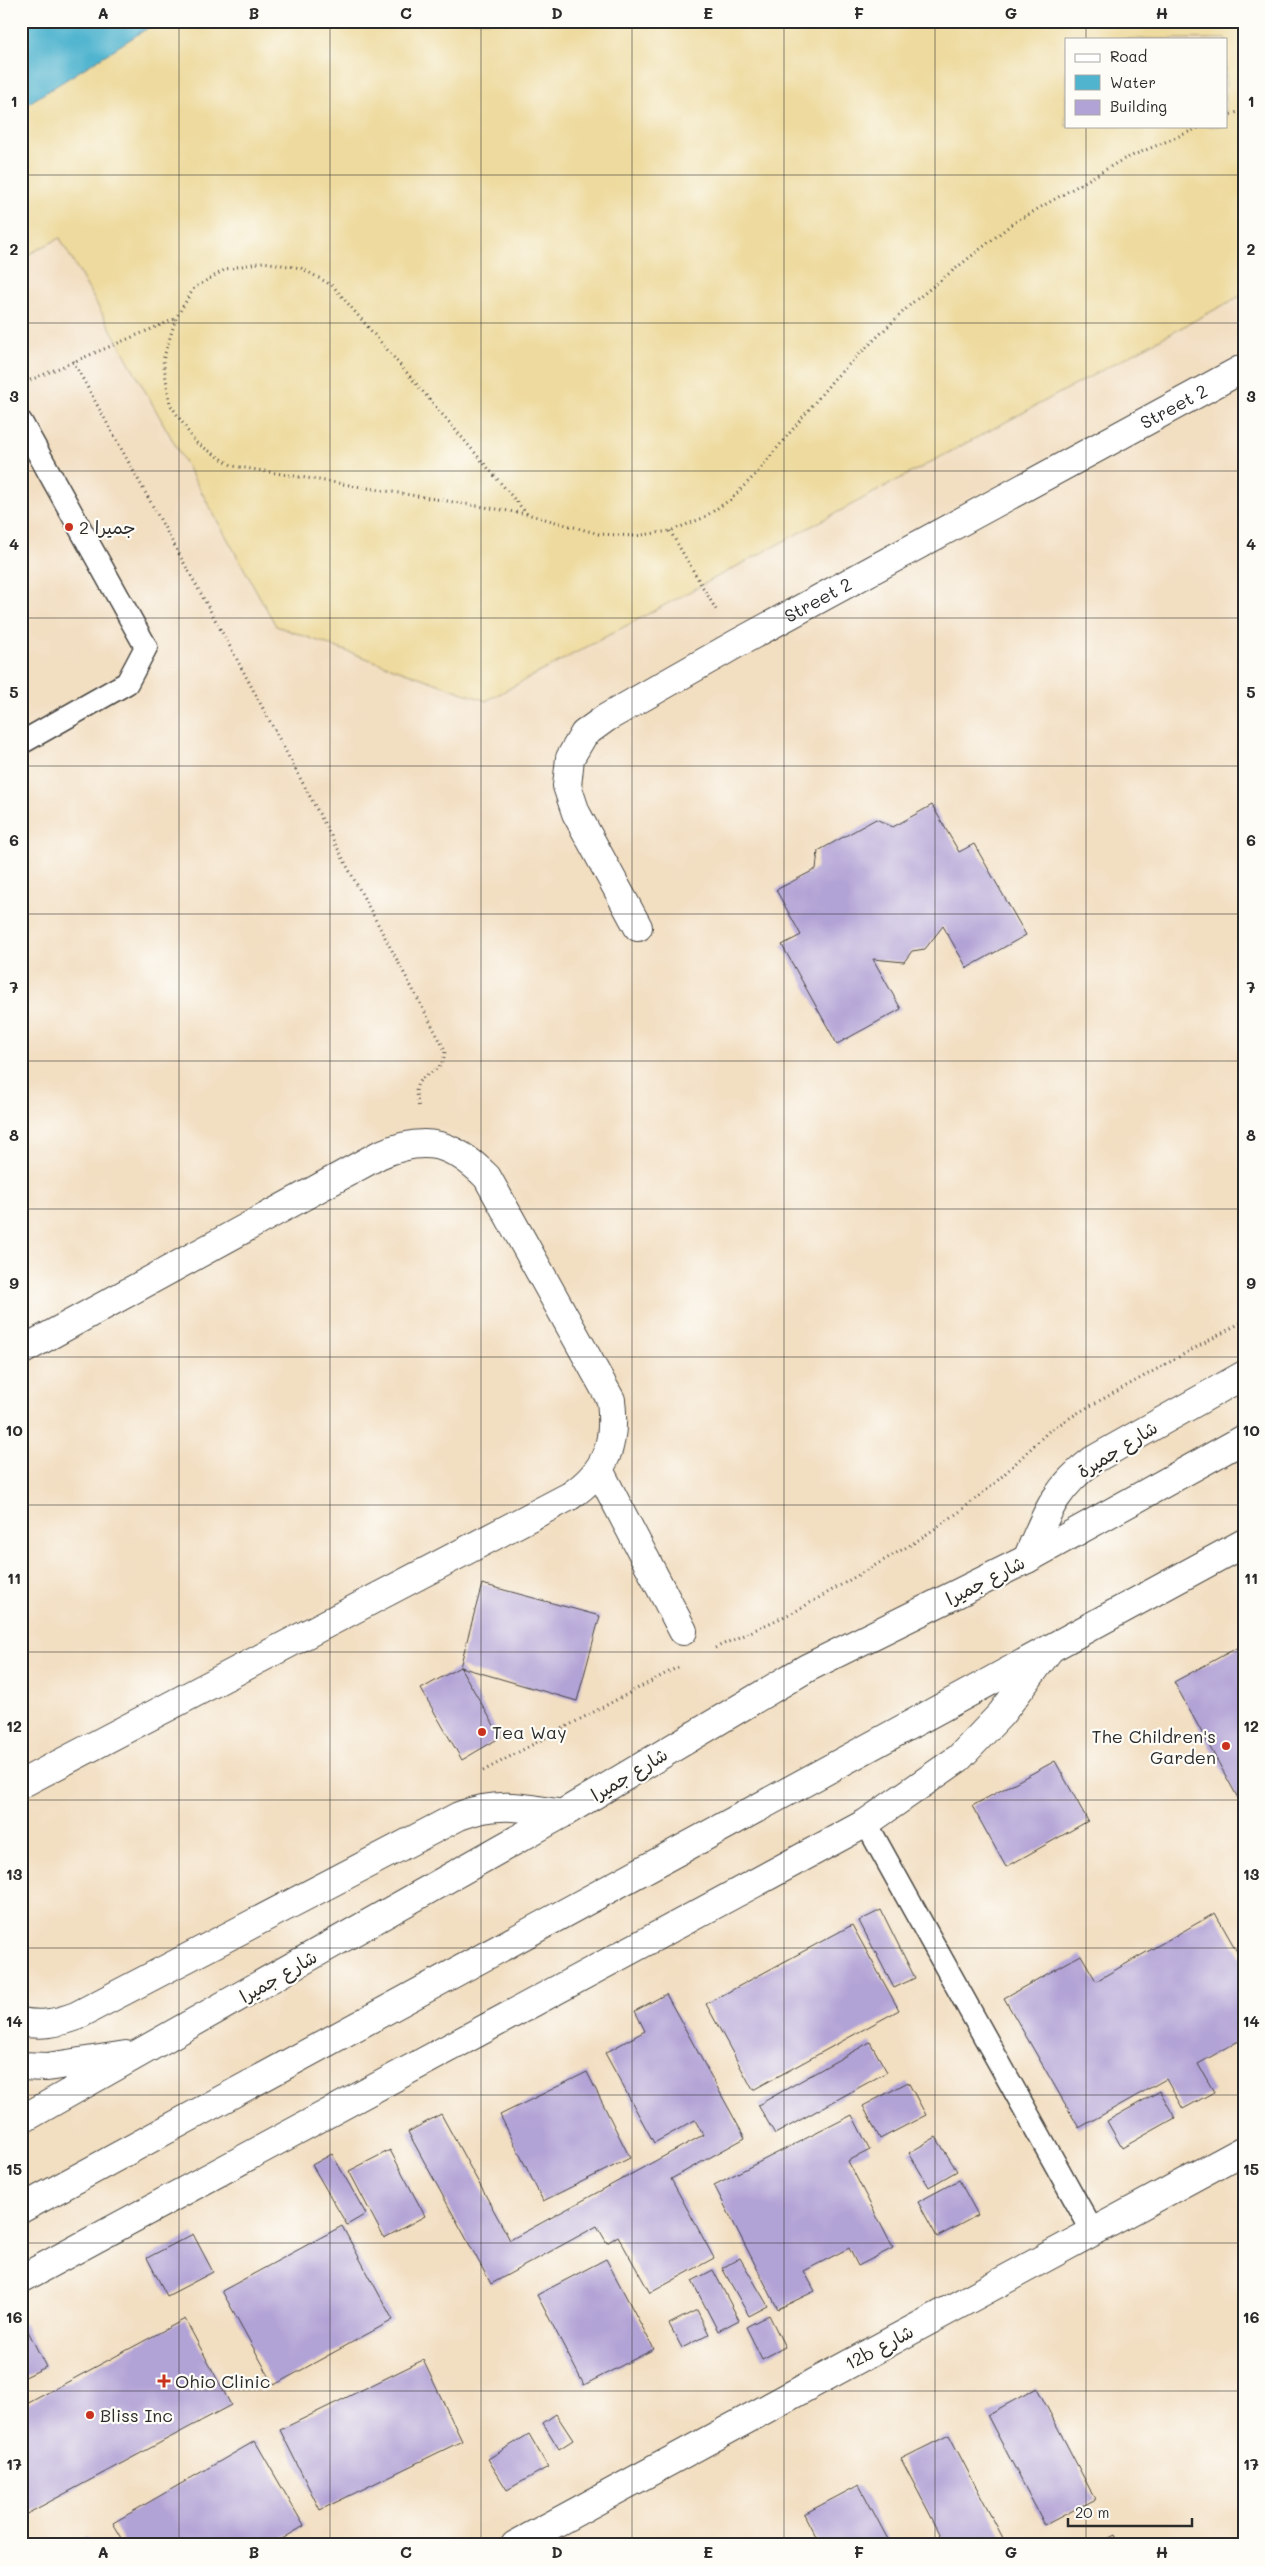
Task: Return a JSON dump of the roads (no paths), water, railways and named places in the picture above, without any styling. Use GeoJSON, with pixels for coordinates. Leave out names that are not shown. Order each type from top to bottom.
{"type":"FeatureCollection","features":[{"type":"Feature","properties":{"kind":"street","name":"Street 2"},"geometry":{"type":"LineString","coordinates":[[638,928],[576,813],[567,786],[570,758],[584,734],[606,718],[736,644],[1244,368]]}},
{"type":"Feature","properties":{"kind":"street"},"geometry":{"type":"LineString","coordinates":[[21,1351],[379,1155],[401,1145],[426,1143],[449,1149],[463,1156],[487,1177],[611,1400],[614,1425],[610,1449],[599,1470],[586,1485],[570,1496],[21,1784]]}},
{"type":"Feature","properties":{"kind":"street","name":"شارع جميرة"},"geometry":{"type":"LineString","coordinates":[[1027,1559],[1050,1507],[1061,1488],[1076,1473],[1094,1460],[1244,1375]]}},
{"type":"Feature","properties":{"kind":"street","name":"شارع جميرا"},"geometry":{"type":"LineString","coordinates":[[21,2120],[143,2053],[562,1814],[807,1668],[1027,1559],[1244,1439]]}},
{"type":"Feature","properties":{"kind":"street"},"geometry":{"type":"LineString","coordinates":[[599,1470],[683,1631]]}},
{"type":"Feature","properties":{"kind":"street"},"geometry":{"type":"LineString","coordinates":[[21,2209],[1244,1543]]}},
{"type":"Feature","properties":{"kind":"street"},"geometry":{"type":"LineString","coordinates":[[21,2279],[866,1823],[959,1758],[1001,1714],[1050,1649]]}},
{"type":"Feature","properties":{"kind":"street"},"geometry":{"type":"LineString","coordinates":[[21,2022],[34,2024],[56,2023],[76,2016],[459,1816],[495,1806],[514,1806],[562,1814]]}},
{"type":"Feature","properties":{"kind":"street"},"geometry":{"type":"LineString","coordinates":[[21,2066],[47,2066],[143,2053]]}},
{"type":"Feature","properties":{"kind":"street","name":"12b شارع"},"geometry":{"type":"LineString","coordinates":[[515,2545],[1244,2150]]}},
{"type":"Feature","properties":{"kind":"lane"},"geometry":{"type":"LineString","coordinates":[[21,422],[146,647],[127,683],[21,743]]}},
{"type":"Feature","properties":{"kind":"lane"},"geometry":{"type":"LineString","coordinates":[[866,1823],[1093,2232]]}},
{"type":"Feature","properties":{"kind":"water"},"geometry":{"type":"Polygon","coordinates":[[[21,21],[159,21],[21,108],[21,21]]]}},
{"type":"Feature","properties":{"kind":"place","name":"جميرا 2"},"geometry":{"type":"Point","coordinates":[69,527]}},
{"type":"Feature","properties":{"kind":"place","name":"Tea Way"},"geometry":{"type":"Point","coordinates":[482,1732]}},
{"type":"Feature","properties":{"kind":"place","name":"The Children's Garden"},"geometry":{"type":"Point","coordinates":[1226,1746]}},
{"type":"Feature","properties":{"kind":"place","name":"Ohio Clinic"},"geometry":{"type":"Point","coordinates":[164,2381]}},
{"type":"Feature","properties":{"kind":"place","name":"Bliss Inc"},"geometry":{"type":"Point","coordinates":[90,2415]}}]}
